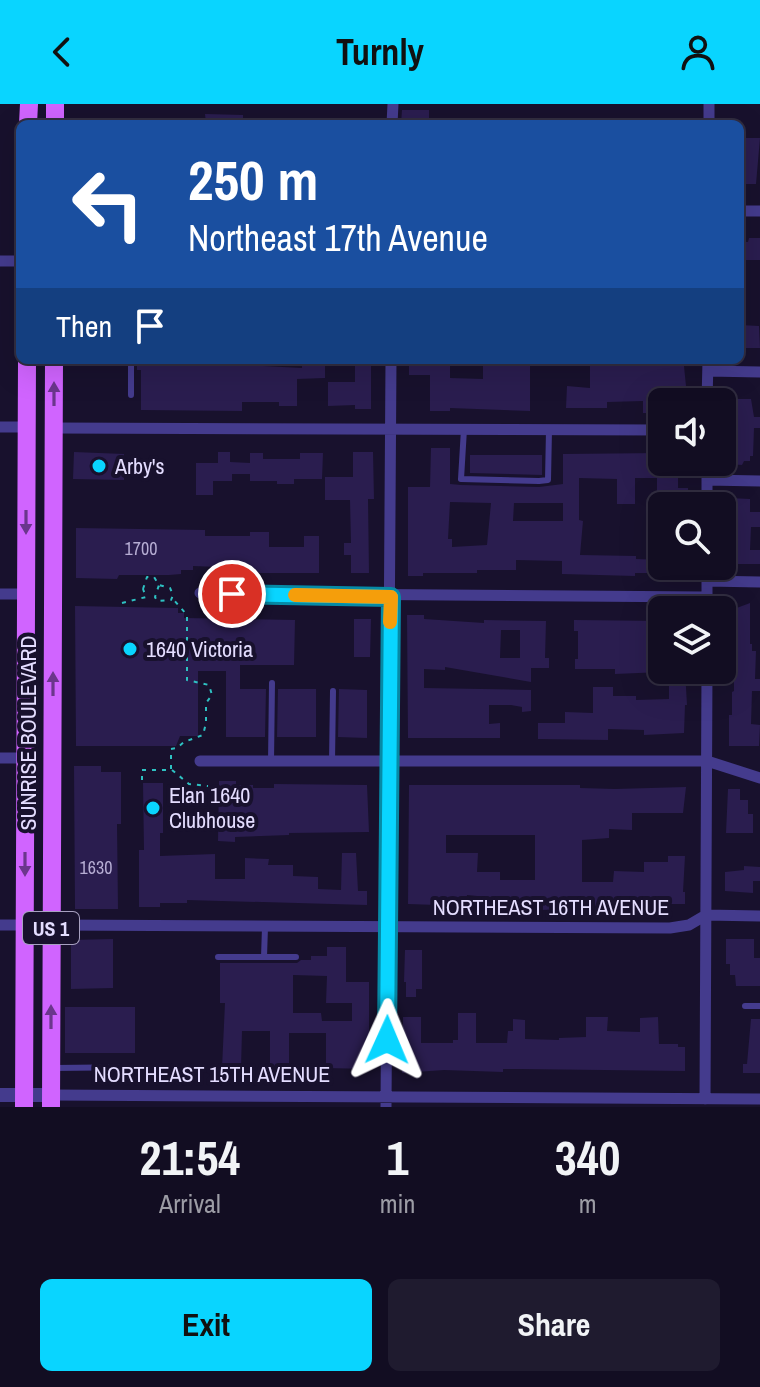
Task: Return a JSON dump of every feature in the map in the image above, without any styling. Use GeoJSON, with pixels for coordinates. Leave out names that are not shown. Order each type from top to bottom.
{"type":"FeatureCollection","features":[{"type":"Feature","properties":{"kind":"main road","name":"SUNRISE BOULEVARD"},"geometry":{"type":"LineString","coordinates":[[24,1101],[27,364]]}},
{"type":"Feature","properties":{"kind":"main road","name":"SUNRISE BOULEVARD"},"geometry":{"type":"LineString","coordinates":[[51,1101],[54,364]]}},
{"type":"Feature","properties":{"kind":"main road"},"geometry":{"type":"LineString","coordinates":[[26,484],[42,493],[53,513]]}},
{"type":"Feature","properties":{"kind":"main road"},"geometry":{"type":"LineString","coordinates":[[25,729],[39,751],[52,760]]}},
{"type":"Feature","properties":{"kind":"street"},"geometry":{"type":"LineString","coordinates":[[386,1102],[391,364]]}},
{"type":"Feature","properties":{"kind":"street"},"geometry":{"type":"LineString","coordinates":[[707,388],[708,366],[760,372]]}},
{"type":"Feature","properties":{"kind":"street"},"geometry":{"type":"LineString","coordinates":[[0,427],[26,427]]}},
{"type":"Feature","properties":{"kind":"street"},"geometry":{"type":"LineString","coordinates":[[53,428],[648,430]]}},
{"type":"Feature","properties":{"kind":"street"},"geometry":{"type":"LineString","coordinates":[[707,476],[707,492]]}},
{"type":"Feature","properties":{"kind":"street"},"geometry":{"type":"LineString","coordinates":[[707,480],[760,481]]}},
{"type":"Feature","properties":{"kind":"street"},"geometry":{"type":"LineString","coordinates":[[707,596],[707,581],[760,582]]}},
{"type":"Feature","properties":{"kind":"street"},"geometry":{"type":"LineString","coordinates":[[200,593],[648,603]]}},
{"type":"Feature","properties":{"kind":"street"},"geometry":{"type":"LineString","coordinates":[[0,594],[26,594]]}},
{"type":"Feature","properties":{"kind":"street"},"geometry":{"type":"LineString","coordinates":[[705,1099],[707,684]]}},
{"type":"Feature","properties":{"kind":"street"},"geometry":{"type":"LineString","coordinates":[[0,758],[25,758]]}},
{"type":"Feature","properties":{"kind":"street"},"geometry":{"type":"LineString","coordinates":[[200,761],[707,761],[760,778]]}},
{"type":"Feature","properties":{"kind":"street","name":"NORTHEAST 16TH AVENUE"},"geometry":{"type":"LineString","coordinates":[[51,925],[670,928],[689,925],[706,915],[760,916]]}},
{"type":"Feature","properties":{"kind":"street"},"geometry":{"type":"LineString","coordinates":[[0,925],[25,925]]}},
{"type":"Feature","properties":{"kind":"street","name":"NORTHEAST 15TH AVENUE"},"geometry":{"type":"LineString","coordinates":[[0,1095],[24,1101],[624,1103],[705,1099],[728,1103],[760,1099]]}},
{"type":"Feature","properties":{"kind":"lane"},"geometry":{"type":"LineString","coordinates":[[131,364],[131,395]]}},
{"type":"Feature","properties":{"kind":"lane"},"geometry":{"type":"LineString","coordinates":[[464,429],[461,479],[514,481],[548,480],[549,430]]}},
{"type":"Feature","properties":{"kind":"lane"},"geometry":{"type":"LineString","coordinates":[[271,762],[272,683]]}},
{"type":"Feature","properties":{"kind":"lane"},"geometry":{"type":"LineString","coordinates":[[332,762],[333,691]]}},
{"type":"Feature","properties":{"kind":"lane"},"geometry":{"type":"LineString","coordinates":[[264,957],[265,927]]}},
{"type":"Feature","properties":{"kind":"lane"},"geometry":{"type":"LineString","coordinates":[[218,957],[296,957]]}},
{"type":"Feature","properties":{"kind":"lane"},"geometry":{"type":"LineString","coordinates":[[745,1006],[760,1006]]}},
{"type":"Feature","properties":{"kind":"lane"},"geometry":{"type":"LineString","coordinates":[[51,1068],[144,1067]]}},
{"type":"Feature","properties":{"kind":"path"},"geometry":{"type":"LineString","coordinates":[[146,597],[143,589],[147,577],[154,577],[159,585],[170,588],[172,597],[187,615],[187,680],[202,682],[212,688],[212,695],[206,703],[203,735],[171,749],[171,770]]}},
{"type":"Feature","properties":{"kind":"path"},"geometry":{"type":"LineString","coordinates":[[155,597],[159,585]]}},
{"type":"Feature","properties":{"kind":"path"},"geometry":{"type":"LineString","coordinates":[[137,589],[143,589]]}},
{"type":"Feature","properties":{"kind":"path"},"geometry":{"type":"LineString","coordinates":[[122,603],[146,597],[155,597],[157,601],[167,600],[180,595]]}},
{"type":"Feature","properties":{"kind":"path"},"geometry":{"type":"LineString","coordinates":[[166,606],[167,600]]}},
{"type":"Feature","properties":{"kind":"path"},"geometry":{"type":"LineString","coordinates":[[142,780],[142,770],[171,770],[189,784],[208,786]]}},
{"type":"Feature","properties":{"kind":"building"},"geometry":{"type":"Polygon","coordinates":[[[402,110],[429,110],[429,120],[401,120],[402,110]]]}},
{"type":"Feature","properties":{"kind":"building"},"geometry":{"type":"Polygon","coordinates":[[[205,114],[243,115],[243,120],[206,120],[205,114]]]}},
{"type":"Feature","properties":{"kind":"building"},"geometry":{"type":"Polygon","coordinates":[[[744,138],[760,138],[756,184],[744,184],[744,138]]]}},
{"type":"Feature","properties":{"kind":"building"},"geometry":{"type":"Polygon","coordinates":[[[749,238],[760,238],[760,260],[744,260],[744,242],[748,242],[749,238]]]}},
{"type":"Feature","properties":{"kind":"building"},"geometry":{"type":"Polygon","coordinates":[[[744,325],[759,326],[760,348],[744,348],[744,325]]]}},
{"type":"Feature","properties":{"kind":"building"},"geometry":{"type":"Polygon","coordinates":[[[137,364],[242,364],[302,368],[302,364],[325,364],[325,378],[297,379],[297,406],[279,406],[279,402],[242,402],[242,411],[141,410],[141,370],[137,370],[137,364]]]}},
{"type":"Feature","properties":{"kind":"building"},"geometry":{"type":"Polygon","coordinates":[[[355,364],[371,364],[371,409],[355,409],[355,405],[328,406],[328,382],[355,382],[355,364]]]}},
{"type":"Feature","properties":{"kind":"building"},"geometry":{"type":"Polygon","coordinates":[[[409,364],[450,364],[450,378],[483,379],[483,364],[530,364],[530,411],[450,408],[450,411],[430,411],[430,375],[409,375],[409,364]]]}},
{"type":"Feature","properties":{"kind":"building"},"geometry":{"type":"Polygon","coordinates":[[[590,364],[677,364],[684,366],[686,388],[648,388],[648,413],[643,413],[643,401],[607,402],[607,408],[566,408],[567,386],[590,388],[590,364]]]}},
{"type":"Feature","properties":{"kind":"building"},"geometry":{"type":"Polygon","coordinates":[[[736,399],[751,399],[754,417],[760,417],[760,428],[754,428],[753,456],[742,465],[736,465],[736,399]]]}},
{"type":"Feature","properties":{"kind":"building"},"geometry":{"type":"Polygon","coordinates":[[[431,448],[450,448],[450,484],[539,487],[563,484],[563,454],[648,453],[648,476],[678,476],[678,488],[688,488],[688,492],[657,492],[657,478],[635,478],[635,504],[617,504],[617,479],[579,478],[579,520],[583,521],[580,555],[636,556],[636,559],[648,559],[648,573],[635,573],[635,576],[562,574],[562,561],[516,560],[516,570],[408,576],[408,487],[430,487],[431,448]],[[450,502],[448,539],[452,539],[452,547],[487,545],[491,503],[450,502]],[[514,503],[513,521],[563,521],[563,503],[514,503]]]}},
{"type":"Feature","properties":{"kind":"building","name":"Arby's"},"geometry":{"type":"Polygon","coordinates":[[[74,452],[124,454],[124,480],[73,479],[74,452]]]}},
{"type":"Feature","properties":{"kind":"building"},"geometry":{"type":"Polygon","coordinates":[[[218,452],[230,452],[230,462],[250,463],[250,453],[263,453],[263,459],[300,459],[300,453],[323,453],[322,479],[294,479],[294,484],[277,484],[277,481],[250,481],[250,474],[232,474],[232,481],[213,481],[213,495],[196,495],[196,463],[218,463],[218,452]]]}},
{"type":"Feature","properties":{"kind":"building"},"geometry":{"type":"Polygon","coordinates":[[[353,452],[373,452],[374,499],[368,499],[369,573],[351,573],[351,555],[344,555],[344,543],[351,543],[350,500],[325,500],[325,477],[353,477],[353,452]]]}},
{"type":"Feature","properties":{"kind":"building"},"geometry":{"type":"Polygon","coordinates":[[[470,455],[542,455],[542,475],[470,473],[470,455]]]}},
{"type":"Feature","properties":{"kind":"building"},"geometry":{"type":"Polygon","coordinates":[[[736,498],[750,499],[750,512],[760,512],[760,527],[751,527],[750,550],[760,550],[760,564],[736,564],[736,498]]]}},
{"type":"Feature","properties":{"kind":"building"},"geometry":{"type":"Polygon","coordinates":[[[76,528],[205,530],[205,536],[250,536],[250,532],[269,532],[269,547],[304,547],[304,536],[319,536],[319,573],[250,573],[250,570],[218,571],[218,567],[193,566],[193,570],[181,570],[181,574],[119,575],[117,579],[76,578],[76,528]]]}},
{"type":"Feature","properties":{"kind":"building"},"geometry":{"type":"Polygon","coordinates":[[[750,603],[750,644],[752,651],[756,651],[755,679],[760,679],[760,691],[752,691],[751,724],[760,725],[759,746],[729,746],[729,715],[732,715],[732,692],[736,684],[736,608],[750,603]]]}},
{"type":"Feature","properties":{"kind":"building","name":"1640 Victoria"},"geometry":{"type":"Polygon","coordinates":[[[75,606],[178,608],[178,613],[184,613],[184,618],[295,620],[294,665],[240,665],[240,689],[266,689],[265,737],[226,737],[226,671],[198,671],[198,736],[180,736],[176,746],[76,746],[75,606]]]}},
{"type":"Feature","properties":{"kind":"building"},"geometry":{"type":"Polygon","coordinates":[[[407,615],[484,623],[484,620],[546,621],[545,658],[549,658],[549,668],[531,668],[531,682],[445,667],[445,670],[424,669],[424,688],[531,690],[531,711],[522,712],[522,707],[511,705],[489,705],[489,724],[500,723],[500,738],[408,738],[407,615]],[[501,630],[500,658],[520,658],[520,630],[501,630]]]}},
{"type":"Feature","properties":{"kind":"building"},"geometry":{"type":"Polygon","coordinates":[[[354,619],[371,619],[370,657],[354,657],[354,619]]]}},
{"type":"Feature","properties":{"kind":"building"},"geometry":{"type":"Polygon","coordinates":[[[574,620],[648,621],[648,673],[615,674],[615,669],[575,669],[578,631],[574,631],[574,620]]]}},
{"type":"Feature","properties":{"kind":"building"},"geometry":{"type":"Polygon","coordinates":[[[669,684],[686,684],[684,733],[644,735],[644,730],[608,729],[608,740],[538,739],[538,723],[565,723],[565,712],[593,713],[593,687],[613,687],[613,696],[636,696],[636,700],[669,699],[669,684]]]}},
{"type":"Feature","properties":{"kind":"building"},"geometry":{"type":"Polygon","coordinates":[[[278,689],[316,689],[316,737],[277,737],[278,689]]]}},
{"type":"Feature","properties":{"kind":"building"},"geometry":{"type":"Polygon","coordinates":[[[339,689],[367,690],[367,738],[338,737],[339,689]]]}},
{"type":"Feature","properties":{"kind":"building"},"geometry":{"type":"Polygon","coordinates":[[[74,766],[101,766],[101,772],[121,772],[121,824],[117,824],[118,909],[75,909],[74,766]]]}},
{"type":"Feature","properties":{"kind":"building"},"geometry":{"type":"Polygon","coordinates":[[[219,781],[236,781],[236,785],[253,785],[253,788],[274,788],[274,784],[367,785],[369,832],[289,833],[235,837],[235,842],[218,841],[219,781]]]}},
{"type":"Feature","properties":{"kind":"building"},"geometry":{"type":"Polygon","coordinates":[[[143,783],[163,783],[160,856],[215,854],[215,879],[245,879],[245,858],[269,859],[268,865],[293,865],[293,876],[318,877],[318,889],[341,890],[342,853],[356,853],[358,891],[367,891],[367,905],[187,900],[187,903],[160,903],[160,907],[139,907],[139,850],[144,850],[143,783]]]}},
{"type":"Feature","properties":{"kind":"building"},"geometry":{"type":"Polygon","coordinates":[[[409,785],[580,785],[580,788],[615,789],[686,787],[683,813],[632,813],[632,830],[609,829],[609,838],[582,840],[582,882],[613,882],[614,871],[644,872],[644,862],[668,862],[668,856],[685,856],[685,904],[623,904],[605,906],[605,909],[534,910],[534,905],[507,905],[507,899],[467,895],[466,906],[408,904],[409,785]],[[446,835],[446,853],[478,853],[477,872],[500,872],[500,880],[535,880],[535,835],[446,835]]]}},
{"type":"Feature","properties":{"kind":"building"},"geometry":{"type":"Polygon","coordinates":[[[728,789],[740,789],[740,800],[748,800],[748,814],[753,814],[753,833],[726,833],[728,789]]]}},
{"type":"Feature","properties":{"kind":"building"},"geometry":{"type":"Polygon","coordinates":[[[744,866],[760,867],[760,881],[753,881],[753,893],[725,891],[725,872],[744,870],[744,866]]]}},
{"type":"Feature","properties":{"kind":"building"},"geometry":{"type":"Polygon","coordinates":[[[113,939],[113,988],[71,989],[71,940],[113,939]]]}},
{"type":"Feature","properties":{"kind":"building"},"geometry":{"type":"Polygon","coordinates":[[[726,939],[754,939],[754,958],[760,958],[760,986],[736,986],[735,975],[730,975],[730,964],[726,964],[726,939]]]}},
{"type":"Feature","properties":{"kind":"building"},"geometry":{"type":"Polygon","coordinates":[[[327,947],[346,947],[346,982],[369,982],[369,1069],[326,1068],[326,1033],[289,1033],[289,1069],[270,1069],[270,1031],[242,1031],[241,1068],[222,1068],[225,1003],[220,1003],[220,963],[297,963],[311,960],[311,956],[327,956],[327,947]],[[293,975],[293,1013],[321,1013],[322,1021],[352,1021],[352,1003],[326,1003],[327,976],[293,975]]]}},
{"type":"Feature","properties":{"kind":"building"},"geometry":{"type":"Polygon","coordinates":[[[405,950],[422,950],[422,989],[416,989],[416,997],[406,997],[405,950]]]}},
{"type":"Feature","properties":{"kind":"building"},"geometry":{"type":"Polygon","coordinates":[[[65,1007],[135,1007],[135,1053],[65,1053],[65,1007]]]}},
{"type":"Feature","properties":{"kind":"building"},"geometry":{"type":"Polygon","coordinates":[[[458,1013],[476,1013],[476,1043],[507,1043],[508,1031],[513,1031],[513,1019],[525,1020],[525,1039],[559,1040],[586,1037],[586,1017],[608,1017],[607,1031],[640,1032],[640,1018],[658,1017],[659,1044],[685,1047],[685,1071],[503,1069],[503,1072],[444,1070],[402,1073],[403,1017],[421,1017],[421,1043],[453,1043],[453,1040],[458,1040],[458,1013]]]}},
{"type":"Feature","properties":{"kind":"building"},"geometry":{"type":"Polygon","coordinates":[[[751,1019],[760,1019],[760,1073],[743,1073],[743,1064],[747,1064],[751,1019]]]}},
{"type":"Feature","properties":{"kind":"slow traffic"},"geometry":{"type":"LineString","coordinates":[[295,595],[391,597],[390,622]]}},
{"type":"Feature","properties":{"kind":"place","name":"Arby's"},"geometry":{"type":"Point","coordinates":[99,466]}},
{"type":"Feature","properties":{"kind":"place","name":"1640 Victoria"},"geometry":{"type":"Point","coordinates":[130,649]}},
{"type":"Feature","properties":{"kind":"place","name":"Elan 1640 Clubhouse"},"geometry":{"type":"Point","coordinates":[153,808]}},
{"type":"Feature","properties":{"kind":"route"},"geometry":{"type":"LineString","coordinates":[[232,594],[391,597],[387,1040]]}}]}
